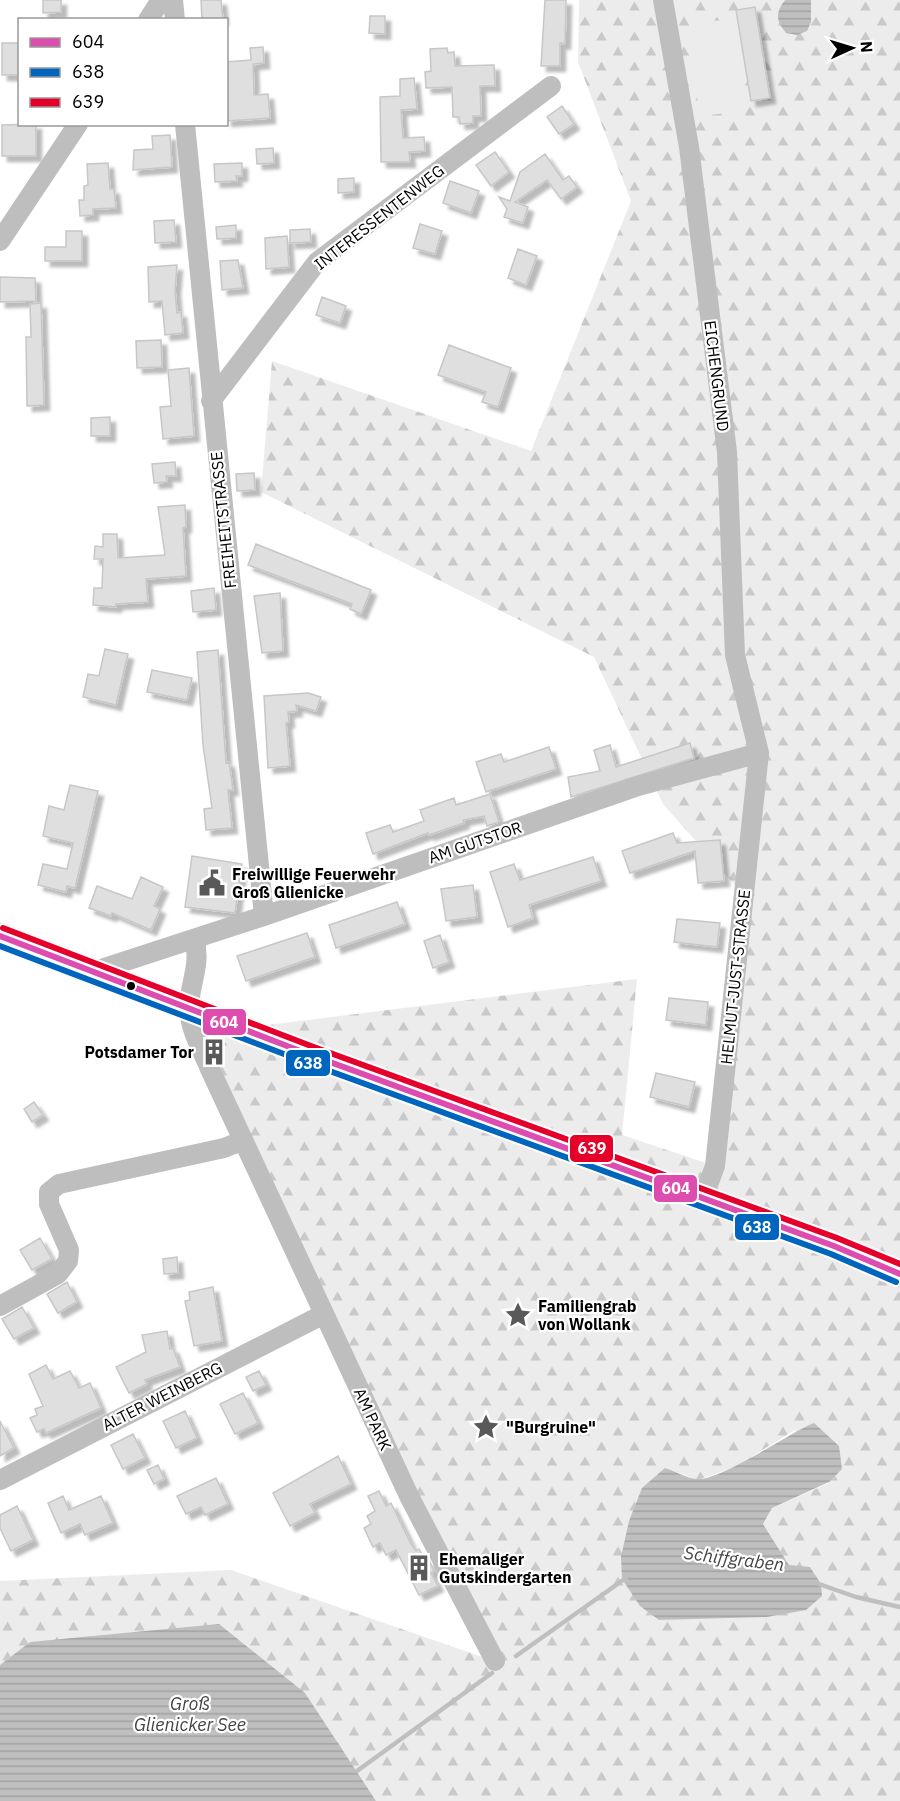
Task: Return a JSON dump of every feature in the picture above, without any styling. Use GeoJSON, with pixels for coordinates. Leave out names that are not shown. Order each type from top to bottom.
{"type":"FeatureCollection","features":[{"type":"Feature","properties":{"kind":"main road"},"geometry":{"type":"LineString","coordinates":[[0,936],[189,1009],[834,1246],[900,1274]]}},
{"type":"Feature","properties":{"kind":"street"},"geometry":{"type":"LineString","coordinates":[[149,18],[161,0]]}},
{"type":"Feature","properties":{"kind":"street"},"geometry":{"type":"LineString","coordinates":[[173,0],[175,18]]}},
{"type":"Feature","properties":{"kind":"street","name":"EICHENGRUND"},"geometry":{"type":"LineString","coordinates":[[663,0],[689,147],[727,453],[735,655],[759,753]]}},
{"type":"Feature","properties":{"kind":"street","name":"INTERESSENTENWEG"},"geometry":{"type":"LineString","coordinates":[[211,401],[317,262],[550,86]]}},
{"type":"Feature","properties":{"kind":"street"},"geometry":{"type":"LineString","coordinates":[[0,241],[77,126]]}},
{"type":"Feature","properties":{"kind":"street","name":"FREIHEITSTRASSE"},"geometry":{"type":"LineString","coordinates":[[184,126],[264,916]]}},
{"type":"Feature","properties":{"kind":"street","name":"AM GUTSTOR"},"geometry":{"type":"LineString","coordinates":[[92,972],[264,916],[638,786],[759,753]]}},
{"type":"Feature","properties":{"kind":"street","name":"HELMUT-JUST-STRASSE"},"geometry":{"type":"LineString","coordinates":[[703,1198],[715,1166],[759,753]]}},
{"type":"Feature","properties":{"kind":"street"},"geometry":{"type":"LineString","coordinates":[[189,1009],[199,954],[194,939]]}},
{"type":"Feature","properties":{"kind":"street","name":"AM PARK"},"geometry":{"type":"LineString","coordinates":[[189,1009],[195,1034],[242,1141],[410,1498],[495,1661]]}},
{"type":"Feature","properties":{"kind":"street"},"geometry":{"type":"LineString","coordinates":[[0,1306],[58,1274],[68,1262],[69,1250],[49,1204],[49,1192],[59,1184],[224,1148],[242,1141]]}},
{"type":"Feature","properties":{"kind":"street","name":"ALTER WEINBERG"},"geometry":{"type":"LineString","coordinates":[[0,1480],[324,1314]]}},
{"type":"Feature","properties":{"kind":"green space"},"geometry":{"type":"Polygon","coordinates":[[[579,0],[785,0],[783,2],[811,22],[811,0],[900,0],[900,1801],[376,1801],[30,1642],[0,1665],[0,1581],[231,1570],[494,1661],[195,1034],[637,979],[622,1135],[715,1166],[747,899],[663,804],[594,657],[261,492],[272,361],[531,451],[631,201],[578,62],[579,0]],[[795,1430],[735,1467],[698,1480],[665,1468],[659,1620],[693,1618],[789,1565],[763,1524],[772,1508],[829,1483],[795,1430]]]}},
{"type":"Feature","properties":{"kind":"green space"},"geometry":{"type":"Polygon","coordinates":[[[737,19],[746,111],[699,116],[690,23],[737,19]]]}},
{"type":"Feature","properties":{"kind":"water"},"geometry":{"type":"Polygon","coordinates":[[[785,0],[811,0],[811,22],[807,31],[797,35],[786,33],[783,29],[778,13],[785,0]]]}},
{"type":"Feature","properties":{"kind":"water"},"geometry":{"type":"Polygon","coordinates":[[[814,1423],[839,1446],[842,1469],[829,1482],[772,1508],[763,1524],[789,1565],[810,1567],[821,1584],[822,1596],[806,1610],[767,1617],[659,1620],[640,1606],[622,1579],[621,1557],[629,1521],[642,1488],[665,1468],[696,1479],[721,1473],[814,1423]]]}},
{"type":"Feature","properties":{"kind":"water","name":"Groß Glienicker See"},"geometry":{"type":"Polygon","coordinates":[[[219,1624],[305,1693],[376,1801],[0,1801],[0,1665],[30,1642],[219,1624]]]}},
{"type":"Feature","properties":{"kind":"building"},"geometry":{"type":"Polygon","coordinates":[[[43,0],[61,0],[61,12],[43,13],[43,0]]]}},
{"type":"Feature","properties":{"kind":"building"},"geometry":{"type":"Polygon","coordinates":[[[201,0],[221,0],[223,18],[202,18],[201,0]]]}},
{"type":"Feature","properties":{"kind":"building"},"geometry":{"type":"Polygon","coordinates":[[[545,0],[566,0],[565,44],[560,43],[560,66],[541,66],[545,0]]]}},
{"type":"Feature","properties":{"kind":"building"},"geometry":{"type":"Polygon","coordinates":[[[755,7],[770,98],[751,101],[736,10],[755,7]]]}},
{"type":"Feature","properties":{"kind":"building"},"geometry":{"type":"Polygon","coordinates":[[[370,16],[385,16],[385,34],[369,33],[370,16]]]}},
{"type":"Feature","properties":{"kind":"building"},"geometry":{"type":"Polygon","coordinates":[[[2,43],[18,43],[18,75],[2,75],[2,43]]]}},
{"type":"Feature","properties":{"kind":"building"},"geometry":{"type":"Polygon","coordinates":[[[263,47],[264,63],[253,64],[254,95],[268,94],[270,118],[228,121],[228,62],[251,60],[250,48],[263,47]]]}},
{"type":"Feature","properties":{"kind":"building"},"geometry":{"type":"Polygon","coordinates":[[[447,48],[448,53],[454,52],[455,66],[494,65],[495,86],[480,86],[481,116],[473,116],[473,123],[460,124],[459,117],[453,117],[452,87],[426,88],[425,72],[431,71],[430,49],[447,48]]]}},
{"type":"Feature","properties":{"kind":"building"},"geometry":{"type":"Polygon","coordinates":[[[414,78],[417,109],[401,110],[403,138],[424,137],[425,151],[409,152],[410,162],[381,162],[380,97],[400,96],[400,79],[414,78]]]}},
{"type":"Feature","properties":{"kind":"building"},"geometry":{"type":"Polygon","coordinates":[[[562,106],[574,124],[559,134],[547,117],[562,106]]]}},
{"type":"Feature","properties":{"kind":"building"},"geometry":{"type":"Polygon","coordinates":[[[2,125],[36,126],[36,156],[2,156],[2,125]]]}},
{"type":"Feature","properties":{"kind":"building"},"geometry":{"type":"Polygon","coordinates":[[[170,135],[172,167],[133,170],[134,150],[153,149],[152,136],[170,135]]]}},
{"type":"Feature","properties":{"kind":"building"},"geometry":{"type":"Polygon","coordinates":[[[273,148],[274,163],[257,164],[256,149],[273,148]]]}},
{"type":"Feature","properties":{"kind":"building"},"geometry":{"type":"Polygon","coordinates":[[[495,152],[509,172],[491,186],[476,165],[495,152]]]}},
{"type":"Feature","properties":{"kind":"building"},"geometry":{"type":"Polygon","coordinates":[[[545,154],[563,180],[569,176],[577,187],[561,199],[547,180],[515,202],[528,207],[523,223],[504,217],[507,209],[499,197],[510,201],[520,172],[545,154]]]}},
{"type":"Feature","properties":{"kind":"building"},"geometry":{"type":"Polygon","coordinates":[[[108,163],[110,189],[114,189],[116,208],[93,209],[93,215],[80,216],[79,200],[84,200],[84,186],[88,185],[87,164],[108,163]]]}},
{"type":"Feature","properties":{"kind":"building"},"geometry":{"type":"Polygon","coordinates":[[[242,163],[242,176],[236,176],[237,181],[215,182],[214,164],[242,163]]]}},
{"type":"Feature","properties":{"kind":"building"},"geometry":{"type":"Polygon","coordinates":[[[354,178],[354,192],[338,193],[338,179],[354,178]]]}},
{"type":"Feature","properties":{"kind":"building"},"geometry":{"type":"Polygon","coordinates":[[[450,181],[479,191],[471,213],[443,203],[450,181]]]}},
{"type":"Feature","properties":{"kind":"building"},"geometry":{"type":"Polygon","coordinates":[[[174,220],[176,242],[155,243],[154,221],[174,220]]]}},
{"type":"Feature","properties":{"kind":"building"},"geometry":{"type":"Polygon","coordinates":[[[420,224],[442,231],[435,254],[413,248],[420,224]]]}},
{"type":"Feature","properties":{"kind":"building"},"geometry":{"type":"Polygon","coordinates":[[[236,225],[236,238],[217,239],[216,227],[236,225]]]}},
{"type":"Feature","properties":{"kind":"building"},"geometry":{"type":"Polygon","coordinates":[[[310,229],[311,242],[290,243],[290,230],[310,229]]]}},
{"type":"Feature","properties":{"kind":"building"},"geometry":{"type":"Polygon","coordinates":[[[66,231],[82,231],[82,261],[45,261],[45,247],[66,247],[66,231]]]}},
{"type":"Feature","properties":{"kind":"building"},"geometry":{"type":"Polygon","coordinates":[[[287,236],[289,267],[266,269],[265,238],[287,236]]]}},
{"type":"Feature","properties":{"kind":"building"},"geometry":{"type":"Polygon","coordinates":[[[518,249],[537,256],[526,285],[508,278],[518,249]]]}},
{"type":"Feature","properties":{"kind":"building"},"geometry":{"type":"Polygon","coordinates":[[[238,260],[243,288],[222,290],[220,261],[238,260]]]}},
{"type":"Feature","properties":{"kind":"building"},"geometry":{"type":"Polygon","coordinates":[[[177,265],[175,290],[177,313],[181,312],[183,333],[165,335],[162,301],[149,302],[148,267],[177,265]]]}},
{"type":"Feature","properties":{"kind":"building"},"geometry":{"type":"Polygon","coordinates":[[[0,277],[35,278],[36,301],[0,302],[0,277]]]}},
{"type":"Feature","properties":{"kind":"building"},"geometry":{"type":"Polygon","coordinates":[[[322,297],[346,306],[340,323],[316,315],[322,297]]]}},
{"type":"Feature","properties":{"kind":"building"},"geometry":{"type":"Polygon","coordinates":[[[41,303],[44,405],[27,406],[26,337],[31,337],[30,304],[41,303]]]}},
{"type":"Feature","properties":{"kind":"building"},"geometry":{"type":"Polygon","coordinates":[[[161,340],[162,367],[137,368],[136,341],[161,340]]]}},
{"type":"Feature","properties":{"kind":"building"},"geometry":{"type":"Polygon","coordinates":[[[449,345],[511,368],[498,407],[482,402],[486,392],[438,375],[449,345]]]}},
{"type":"Feature","properties":{"kind":"building"},"geometry":{"type":"Polygon","coordinates":[[[189,368],[194,436],[163,439],[160,407],[171,406],[168,370],[189,368]]]}},
{"type":"Feature","properties":{"kind":"building"},"geometry":{"type":"Polygon","coordinates":[[[110,417],[110,436],[91,436],[91,418],[110,417]]]}},
{"type":"Feature","properties":{"kind":"building"},"geometry":{"type":"Polygon","coordinates":[[[175,462],[176,476],[166,476],[167,482],[154,483],[152,464],[175,462]]]}},
{"type":"Feature","properties":{"kind":"building"},"geometry":{"type":"Polygon","coordinates":[[[254,473],[255,490],[237,491],[236,474],[254,473]]]}},
{"type":"Feature","properties":{"kind":"building"},"geometry":{"type":"Polygon","coordinates":[[[185,505],[186,527],[183,528],[186,576],[146,579],[148,602],[116,604],[116,607],[93,605],[94,588],[102,588],[103,559],[94,559],[95,546],[103,547],[103,534],[117,534],[118,558],[165,555],[158,507],[185,505]]]}},
{"type":"Feature","properties":{"kind":"building"},"geometry":{"type":"Polygon","coordinates":[[[256,544],[371,590],[361,614],[350,609],[352,604],[248,565],[256,544]]]}},
{"type":"Feature","properties":{"kind":"building"},"geometry":{"type":"Polygon","coordinates":[[[214,588],[216,610],[193,612],[191,591],[214,588]]]}},
{"type":"Feature","properties":{"kind":"building"},"geometry":{"type":"Polygon","coordinates":[[[280,593],[283,651],[262,653],[254,596],[280,593]]]}},
{"type":"Feature","properties":{"kind":"building"},"geometry":{"type":"Polygon","coordinates":[[[105,649],[128,654],[116,705],[83,697],[88,674],[99,676],[105,649]]]}},
{"type":"Feature","properties":{"kind":"building"},"geometry":{"type":"Polygon","coordinates":[[[218,650],[226,763],[229,762],[233,790],[228,790],[232,828],[206,830],[204,809],[212,808],[203,745],[197,652],[218,650]]]}},
{"type":"Feature","properties":{"kind":"building"},"geometry":{"type":"Polygon","coordinates":[[[152,670],[192,678],[187,700],[147,692],[152,670]]]}},
{"type":"Feature","properties":{"kind":"building"},"geometry":{"type":"Polygon","coordinates":[[[308,693],[321,697],[316,711],[296,705],[297,711],[288,712],[289,722],[286,723],[290,766],[268,768],[264,696],[308,693]]]}},
{"type":"Feature","properties":{"kind":"building"},"geometry":{"type":"Polygon","coordinates":[[[690,743],[694,758],[571,797],[568,777],[600,771],[594,750],[610,745],[616,767],[690,743]]]}},
{"type":"Feature","properties":{"kind":"building"},"geometry":{"type":"Polygon","coordinates":[[[549,747],[556,769],[486,792],[476,762],[501,754],[504,762],[549,747]]]}},
{"type":"Feature","properties":{"kind":"building"},"geometry":{"type":"Polygon","coordinates":[[[70,785],[98,791],[75,888],[67,886],[66,892],[38,885],[43,864],[67,869],[73,843],[43,836],[49,806],[64,810],[70,785]]]}},
{"type":"Feature","properties":{"kind":"building"},"geometry":{"type":"Polygon","coordinates":[[[490,794],[499,822],[487,826],[484,816],[463,820],[464,823],[429,835],[428,833],[373,854],[366,833],[390,825],[393,832],[424,821],[420,810],[454,798],[456,805],[490,794]]]}},
{"type":"Feature","properties":{"kind":"building"},"geometry":{"type":"Polygon","coordinates":[[[673,833],[677,843],[720,840],[724,881],[698,883],[695,851],[630,873],[622,851],[673,833]]]}},
{"type":"Feature","properties":{"kind":"building"},"geometry":{"type":"Polygon","coordinates":[[[192,856],[242,864],[235,913],[185,907],[192,856]]]}},
{"type":"Feature","properties":{"kind":"building"},"geometry":{"type":"Polygon","coordinates":[[[593,857],[601,881],[529,905],[533,918],[508,927],[490,872],[514,864],[520,880],[593,857]]]}},
{"type":"Feature","properties":{"kind":"building"},"geometry":{"type":"Polygon","coordinates":[[[141,877],[163,887],[154,906],[160,909],[151,930],[112,913],[111,916],[89,908],[97,886],[132,899],[141,877]]]}},
{"type":"Feature","properties":{"kind":"building"},"geometry":{"type":"Polygon","coordinates":[[[473,885],[477,917],[446,921],[441,889],[473,885]]]}},
{"type":"Feature","properties":{"kind":"building"},"geometry":{"type":"Polygon","coordinates":[[[397,902],[405,924],[336,948],[329,925],[397,902]]]}},
{"type":"Feature","properties":{"kind":"building"},"geometry":{"type":"Polygon","coordinates":[[[677,919],[720,923],[717,947],[674,942],[677,919]]]}},
{"type":"Feature","properties":{"kind":"building"},"geometry":{"type":"Polygon","coordinates":[[[307,933],[315,957],[246,981],[237,956],[307,933]]]}},
{"type":"Feature","properties":{"kind":"building"},"geometry":{"type":"Polygon","coordinates":[[[440,935],[449,962],[433,968],[424,941],[440,935]]]}},
{"type":"Feature","properties":{"kind":"building"},"geometry":{"type":"Polygon","coordinates":[[[669,998],[708,1002],[706,1025],[666,1020],[669,998]]]}},
{"type":"Feature","properties":{"kind":"building"},"geometry":{"type":"Polygon","coordinates":[[[656,1073],[695,1082],[689,1107],[650,1097],[656,1073]]]}},
{"type":"Feature","properties":{"kind":"building"},"geometry":{"type":"Polygon","coordinates":[[[34,1102],[43,1115],[32,1122],[24,1109],[34,1102]]]}},
{"type":"Feature","properties":{"kind":"building"},"geometry":{"type":"Polygon","coordinates":[[[40,1238],[52,1259],[32,1270],[20,1250],[40,1238]]]}},
{"type":"Feature","properties":{"kind":"building"},"geometry":{"type":"Polygon","coordinates":[[[177,1257],[178,1273],[164,1274],[163,1259],[177,1257]]]}},
{"type":"Feature","properties":{"kind":"building"},"geometry":{"type":"Polygon","coordinates":[[[67,1282],[77,1302],[58,1313],[47,1294],[67,1282]]]}},
{"type":"Feature","properties":{"kind":"building"},"geometry":{"type":"Polygon","coordinates":[[[213,1287],[222,1341],[194,1346],[185,1301],[190,1300],[189,1292],[213,1287]]]}},
{"type":"Feature","properties":{"kind":"building"},"geometry":{"type":"Polygon","coordinates":[[[22,1307],[34,1328],[14,1339],[2,1319],[22,1307]]]}},
{"type":"Feature","properties":{"kind":"building"},"geometry":{"type":"Polygon","coordinates":[[[167,1331],[170,1349],[173,1348],[180,1367],[145,1380],[147,1384],[129,1393],[116,1367],[146,1352],[142,1335],[167,1331]]]}},
{"type":"Feature","properties":{"kind":"building"},"geometry":{"type":"Polygon","coordinates":[[[46,1365],[53,1379],[70,1371],[79,1388],[90,1383],[101,1408],[46,1433],[44,1429],[37,1432],[30,1418],[37,1415],[35,1409],[43,1406],[29,1374],[46,1365]]]}},
{"type":"Feature","properties":{"kind":"building"},"geometry":{"type":"Polygon","coordinates":[[[259,1371],[266,1385],[253,1391],[246,1377],[259,1371]]]}},
{"type":"Feature","properties":{"kind":"building"},"geometry":{"type":"Polygon","coordinates":[[[243,1393],[258,1423],[235,1434],[220,1404],[243,1393]]]}},
{"type":"Feature","properties":{"kind":"building"},"geometry":{"type":"Polygon","coordinates":[[[185,1411],[197,1438],[176,1448],[163,1421],[185,1411]]]}},
{"type":"Feature","properties":{"kind":"building"},"geometry":{"type":"Polygon","coordinates":[[[0,1421],[14,1448],[0,1456],[0,1421]]]}},
{"type":"Feature","properties":{"kind":"building"},"geometry":{"type":"Polygon","coordinates":[[[133,1434],[145,1458],[123,1469],[111,1445],[133,1434]]]}},
{"type":"Feature","properties":{"kind":"building"},"geometry":{"type":"Polygon","coordinates":[[[338,1456],[351,1484],[310,1504],[315,1513],[290,1526],[273,1493],[338,1456]]]}},
{"type":"Feature","properties":{"kind":"building"},"geometry":{"type":"Polygon","coordinates":[[[158,1465],[164,1479],[154,1484],[147,1470],[158,1465]]]}},
{"type":"Feature","properties":{"kind":"building"},"geometry":{"type":"Polygon","coordinates":[[[216,1478],[228,1504],[205,1515],[201,1507],[186,1514],[177,1496],[216,1478]]]}},
{"type":"Feature","properties":{"kind":"building"},"geometry":{"type":"Polygon","coordinates":[[[379,1491],[386,1506],[391,1503],[416,1551],[419,1549],[426,1562],[429,1560],[434,1571],[431,1573],[438,1586],[419,1595],[396,1550],[386,1555],[380,1543],[373,1547],[364,1528],[371,1524],[367,1516],[375,1511],[368,1496],[379,1491]]]}},
{"type":"Feature","properties":{"kind":"building"},"geometry":{"type":"Polygon","coordinates":[[[63,1496],[69,1510],[101,1496],[113,1523],[85,1535],[80,1524],[61,1533],[48,1503],[63,1496]]]}},
{"type":"Feature","properties":{"kind":"building"},"geometry":{"type":"Polygon","coordinates":[[[17,1506],[33,1540],[11,1551],[0,1528],[0,1515],[17,1506]]]}},
{"type":"Feature","properties":{"kind":"waterway","name":"Schiffgraben"},"geometry":{"type":"LineString","coordinates":[[516,1656],[626,1578]]}},
{"type":"Feature","properties":{"kind":"waterway","name":"Schiffgraben"},"geometry":{"type":"LineString","coordinates":[[816,1583],[856,1597],[900,1607]]}},
{"type":"Feature","properties":{"kind":"waterway","name":"Schiffgraben"},"geometry":{"type":"LineString","coordinates":[[357,1771],[492,1673]]}},
{"type":"Feature","properties":{"kind":"transit line","name":"639"},"geometry":{"type":"LineString","coordinates":[[3,928],[311,1046],[837,1238],[900,1264]]}},
{"type":"Feature","properties":{"kind":"transit line","name":"604"},"geometry":{"type":"LineString","coordinates":[[0,936],[308,1054],[834,1246],[900,1274]]}},
{"type":"Feature","properties":{"kind":"transit line","name":"638"},"geometry":{"type":"LineString","coordinates":[[0,946],[305,1062],[831,1254],[896,1282]]}},
{"type":"Feature","properties":{"kind":"place","name":"Freiwillige Feuerwehr Groß Glienicke"},"geometry":{"type":"Point","coordinates":[212,883]}},
{"type":"Feature","properties":{"kind":"place","name":"Potsdamer Tor"},"geometry":{"type":"Point","coordinates":[214,1052]}},
{"type":"Feature","properties":{"kind":"place","name":"Familiengrab von Wollank"},"geometry":{"type":"Point","coordinates":[518,1315]}},
{"type":"Feature","properties":{"kind":"place","name":"\"Burgruine\""},"geometry":{"type":"Point","coordinates":[486,1427]}},
{"type":"Feature","properties":{"kind":"place","name":"Ehemaliger Gutskindergarten"},"geometry":{"type":"Point","coordinates":[419,1568]}}]}
